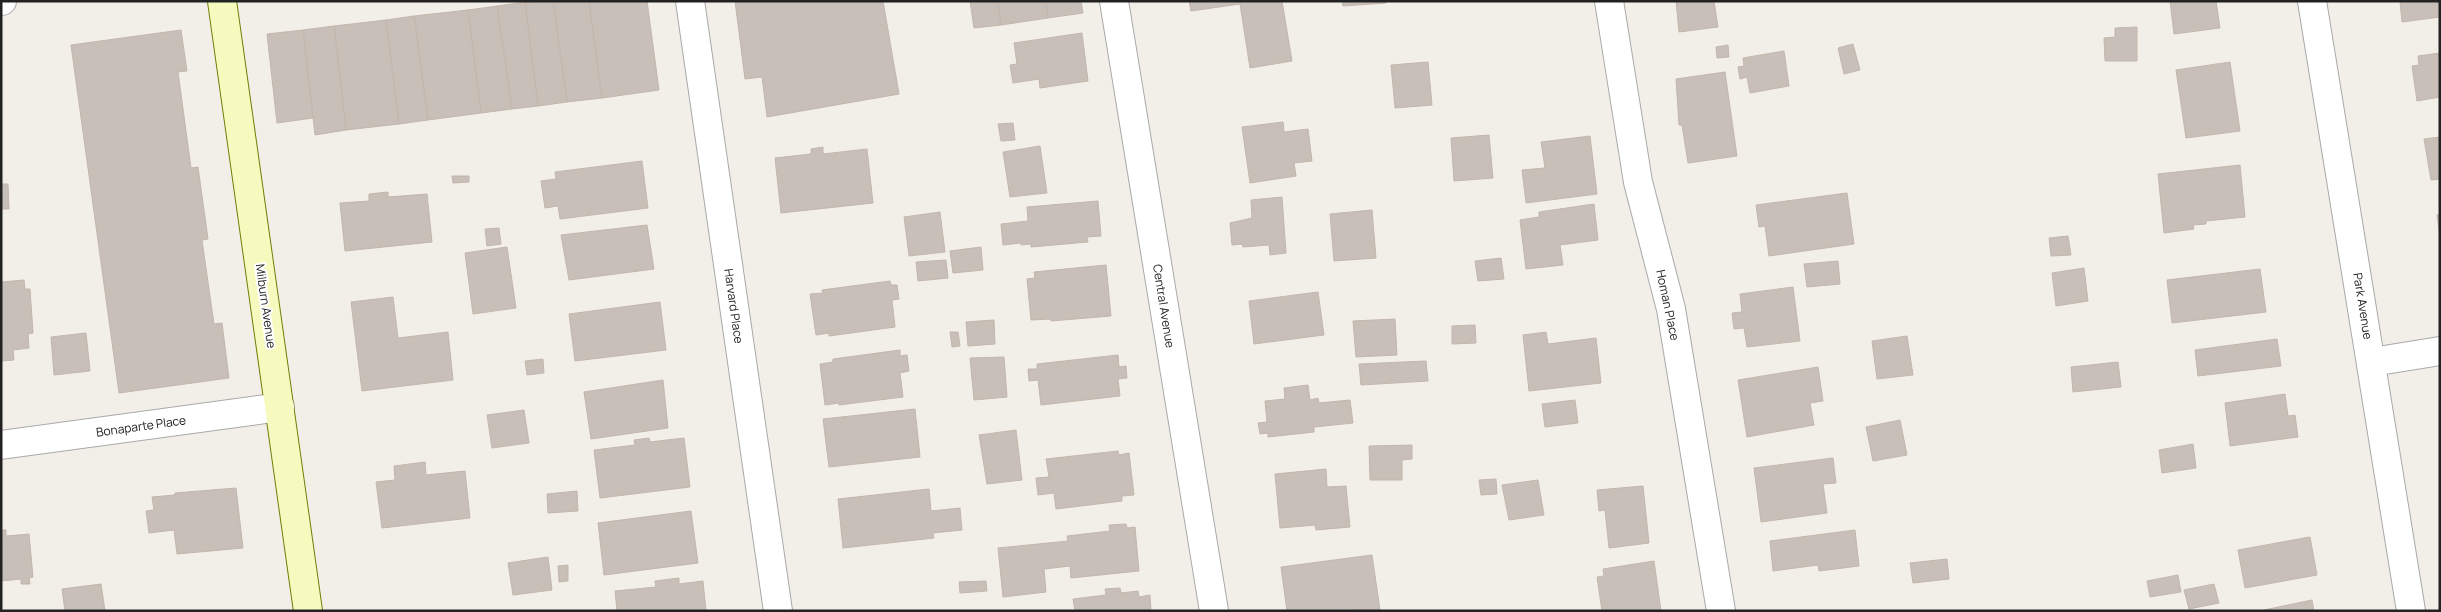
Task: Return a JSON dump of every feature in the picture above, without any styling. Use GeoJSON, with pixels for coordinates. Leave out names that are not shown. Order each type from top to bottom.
{"type":"FeatureCollection","features":[{"type":"Feature","properties":{"kind":"main road","name":"Milburn Avenue"},"geometry":{"type":"LineString","coordinates":[[222,1],[308,611]]}},
{"type":"Feature","properties":{"kind":"street","name":"Harvard Place"},"geometry":{"type":"LineString","coordinates":[[690,1],[778,611]]}},
{"type":"Feature","properties":{"kind":"street","name":"Central Avenue"},"geometry":{"type":"LineString","coordinates":[[1114,1],[1214,611]]}},
{"type":"Feature","properties":{"kind":"street","name":"Homan Place"},"geometry":{"type":"LineString","coordinates":[[1609,1],[1638,182],[1671,309],[1721,611]]}},
{"type":"Feature","properties":{"kind":"street","name":"Park Avenue"},"geometry":{"type":"LineString","coordinates":[[2312,1],[2411,611]]}},
{"type":"Feature","properties":{"kind":"street"},"geometry":{"type":"LineString","coordinates":[[2372,362],[2440,351]]}},
{"type":"Feature","properties":{"kind":"street","name":"Bonaparte Place"},"geometry":{"type":"LineString","coordinates":[[1,446],[280,407]]}},
{"type":"Feature","properties":{"kind":"building"},"geometry":{"type":"Polygon","coordinates":[[[553,1],[589,1],[602,98],[567,102],[553,1]]]}},
{"type":"Feature","properties":{"kind":"building"},"geometry":{"type":"Polygon","coordinates":[[[553,1],[567,102],[538,106],[525,2],[553,1]]]}},
{"type":"Feature","properties":{"kind":"building"},"geometry":{"type":"Polygon","coordinates":[[[589,1],[647,1],[659,90],[602,98],[589,1]]]}},
{"type":"Feature","properties":{"kind":"building"},"geometry":{"type":"Polygon","coordinates":[[[735,1],[883,1],[899,94],[767,117],[762,77],[745,79],[735,1]]]}},
{"type":"Feature","properties":{"kind":"building"},"geometry":{"type":"Polygon","coordinates":[[[970,1],[998,1],[1001,25],[974,28],[970,1]]]}},
{"type":"Feature","properties":{"kind":"building"},"geometry":{"type":"Polygon","coordinates":[[[998,1],[1046,1],[1048,18],[1001,25],[998,1]]]}},
{"type":"Feature","properties":{"kind":"building"},"geometry":{"type":"Polygon","coordinates":[[[1046,1],[1081,1],[1083,13],[1048,18],[1046,1]]]}},
{"type":"Feature","properties":{"kind":"building"},"geometry":{"type":"Polygon","coordinates":[[[1189,1],[1282,1],[1292,61],[1250,68],[1240,4],[1191,11],[1189,1]]]}},
{"type":"Feature","properties":{"kind":"building"},"geometry":{"type":"Polygon","coordinates":[[[1342,1],[1386,1],[1386,3],[1343,6],[1342,1]]]}},
{"type":"Feature","properties":{"kind":"building"},"geometry":{"type":"Polygon","coordinates":[[[1676,1],[1714,1],[1718,27],[1679,32],[1676,1]]]}},
{"type":"Feature","properties":{"kind":"building"},"geometry":{"type":"Polygon","coordinates":[[[2170,1],[2216,1],[2220,28],[2174,34],[2170,1]]]}},
{"type":"Feature","properties":{"kind":"building"},"geometry":{"type":"Polygon","coordinates":[[[2400,1],[2440,1],[2440,17],[2402,22],[2400,1]]]}},
{"type":"Feature","properties":{"kind":"building"},"geometry":{"type":"Polygon","coordinates":[[[525,2],[538,106],[512,109],[497,6],[525,2]]]}},
{"type":"Feature","properties":{"kind":"building"},"geometry":{"type":"Polygon","coordinates":[[[497,6],[512,109],[481,113],[468,10],[497,6]]]}},
{"type":"Feature","properties":{"kind":"building"},"geometry":{"type":"Polygon","coordinates":[[[468,10],[481,113],[428,120],[414,16],[468,10]]]}},
{"type":"Feature","properties":{"kind":"building"},"geometry":{"type":"Polygon","coordinates":[[[414,16],[428,120],[399,124],[386,20],[414,16]]]}},
{"type":"Feature","properties":{"kind":"building"},"geometry":{"type":"Polygon","coordinates":[[[386,20],[399,124],[346,130],[334,26],[386,20]]]}},
{"type":"Feature","properties":{"kind":"building"},"geometry":{"type":"Polygon","coordinates":[[[334,26],[346,130],[315,135],[303,30],[334,26]]]}},
{"type":"Feature","properties":{"kind":"building"},"geometry":{"type":"Polygon","coordinates":[[[2137,27],[2137,61],[2105,61],[2104,38],[2115,37],[2115,28],[2137,27]]]}},
{"type":"Feature","properties":{"kind":"building"},"geometry":{"type":"Polygon","coordinates":[[[181,30],[187,71],[178,72],[191,168],[198,167],[208,239],[202,240],[214,324],[222,323],[229,378],[119,393],[71,45],[181,30]]]}},
{"type":"Feature","properties":{"kind":"building"},"geometry":{"type":"Polygon","coordinates":[[[303,30],[313,118],[277,123],[267,34],[303,30]]]}},
{"type":"Feature","properties":{"kind":"building"},"geometry":{"type":"Polygon","coordinates":[[[1082,33],[1088,81],[1040,88],[1039,79],[1013,83],[1010,65],[1017,64],[1014,43],[1082,33]]]}},
{"type":"Feature","properties":{"kind":"building"},"geometry":{"type":"Polygon","coordinates":[[[1853,44],[1860,70],[1844,74],[1838,48],[1853,44]]]}},
{"type":"Feature","properties":{"kind":"building"},"geometry":{"type":"Polygon","coordinates":[[[1728,45],[1729,57],[1717,58],[1716,47],[1728,45]]]}},
{"type":"Feature","properties":{"kind":"building"},"geometry":{"type":"Polygon","coordinates":[[[1784,51],[1789,86],[1750,93],[1747,77],[1740,79],[1738,67],[1744,66],[1743,58],[1784,51]]]}},
{"type":"Feature","properties":{"kind":"building"},"geometry":{"type":"Polygon","coordinates":[[[2440,53],[2440,97],[2417,101],[2412,66],[2419,65],[2418,56],[2440,53]]]}},
{"type":"Feature","properties":{"kind":"building"},"geometry":{"type":"Polygon","coordinates":[[[1428,62],[1432,105],[1395,108],[1391,65],[1428,62]]]}},
{"type":"Feature","properties":{"kind":"building"},"geometry":{"type":"Polygon","coordinates":[[[2230,62],[2240,131],[2186,138],[2176,70],[2230,62]]]}},
{"type":"Feature","properties":{"kind":"building"},"geometry":{"type":"Polygon","coordinates":[[[1725,72],[1737,156],[1688,163],[1682,125],[1679,125],[1676,79],[1725,72]]]}},
{"type":"Feature","properties":{"kind":"building"},"geometry":{"type":"Polygon","coordinates":[[[1283,122],[1284,132],[1308,129],[1312,161],[1294,163],[1296,176],[1250,183],[1242,127],[1283,122]]]}},
{"type":"Feature","properties":{"kind":"building"},"geometry":{"type":"Polygon","coordinates":[[[1013,123],[1015,140],[1001,141],[998,124],[1013,123]]]}},
{"type":"Feature","properties":{"kind":"building"},"geometry":{"type":"Polygon","coordinates":[[[1489,135],[1493,178],[1454,181],[1451,138],[1489,135]]]}},
{"type":"Feature","properties":{"kind":"building"},"geometry":{"type":"Polygon","coordinates":[[[1590,136],[1597,194],[1526,203],[1522,170],[1545,168],[1541,142],[1590,136]]]}},
{"type":"Feature","properties":{"kind":"building"},"geometry":{"type":"Polygon","coordinates":[[[2440,137],[2440,179],[2431,180],[2424,139],[2440,137]]]}},
{"type":"Feature","properties":{"kind":"building"},"geometry":{"type":"Polygon","coordinates":[[[1040,146],[1047,193],[1010,197],[1003,152],[1040,146]]]}},
{"type":"Feature","properties":{"kind":"building"},"geometry":{"type":"Polygon","coordinates":[[[823,147],[823,154],[867,149],[873,203],[781,213],[775,158],[811,154],[811,149],[823,147]]]}},
{"type":"Feature","properties":{"kind":"building"},"geometry":{"type":"Polygon","coordinates":[[[642,161],[648,208],[560,219],[558,206],[545,208],[541,181],[556,179],[555,172],[642,161]]]}},
{"type":"Feature","properties":{"kind":"building"},"geometry":{"type":"Polygon","coordinates":[[[2240,165],[2245,217],[2206,221],[2206,224],[2193,225],[2194,229],[2164,233],[2158,174],[2240,165]]]}},
{"type":"Feature","properties":{"kind":"building"},"geometry":{"type":"Polygon","coordinates":[[[452,176],[469,176],[469,182],[453,183],[452,176]]]}},
{"type":"Feature","properties":{"kind":"building"},"geometry":{"type":"Polygon","coordinates":[[[1,184],[8,184],[9,209],[1,209],[1,184]]]}},
{"type":"Feature","properties":{"kind":"building"},"geometry":{"type":"Polygon","coordinates":[[[388,192],[388,197],[427,194],[432,242],[345,251],[340,203],[369,201],[369,194],[388,192]]]}},
{"type":"Feature","properties":{"kind":"building"},"geometry":{"type":"Polygon","coordinates":[[[1847,193],[1854,244],[1769,256],[1765,226],[1759,227],[1756,205],[1847,193]]]}},
{"type":"Feature","properties":{"kind":"building"},"geometry":{"type":"Polygon","coordinates":[[[1282,197],[1286,253],[1270,255],[1269,245],[1243,247],[1242,244],[1232,245],[1230,223],[1252,218],[1251,200],[1282,197]]]}},
{"type":"Feature","properties":{"kind":"building"},"geometry":{"type":"Polygon","coordinates":[[[1098,201],[1101,236],[1087,237],[1088,242],[1031,247],[1031,244],[1021,245],[1021,243],[1003,245],[1001,224],[1028,221],[1027,207],[1098,201]]]}},
{"type":"Feature","properties":{"kind":"building"},"geometry":{"type":"Polygon","coordinates":[[[1594,204],[1598,240],[1560,245],[1563,265],[1526,269],[1520,220],[1539,217],[1539,212],[1594,204]]]}},
{"type":"Feature","properties":{"kind":"building"},"geometry":{"type":"Polygon","coordinates":[[[1372,210],[1376,258],[1334,261],[1330,214],[1372,210]]]}},
{"type":"Feature","properties":{"kind":"building"},"geometry":{"type":"Polygon","coordinates":[[[940,212],[945,252],[909,256],[904,217],[940,212]]]}},
{"type":"Feature","properties":{"kind":"building"},"geometry":{"type":"Polygon","coordinates":[[[2440,214],[2440,236],[2437,215],[2440,214]]]}},
{"type":"Feature","properties":{"kind":"building"},"geometry":{"type":"Polygon","coordinates":[[[647,225],[654,269],[569,280],[561,235],[647,225]]]}},
{"type":"Feature","properties":{"kind":"building"},"geometry":{"type":"Polygon","coordinates":[[[499,228],[501,244],[487,246],[485,229],[499,228]]]}},
{"type":"Feature","properties":{"kind":"building"},"geometry":{"type":"Polygon","coordinates":[[[2068,236],[2071,255],[2051,256],[2049,238],[2068,236]]]}},
{"type":"Feature","properties":{"kind":"building"},"geometry":{"type":"Polygon","coordinates":[[[507,247],[516,308],[473,314],[465,253],[507,247]]]}},
{"type":"Feature","properties":{"kind":"building"},"geometry":{"type":"Polygon","coordinates":[[[981,247],[983,270],[953,273],[950,251],[981,247]]]}},
{"type":"Feature","properties":{"kind":"building"},"geometry":{"type":"Polygon","coordinates":[[[1501,258],[1504,279],[1478,281],[1475,261],[1501,258]]]}},
{"type":"Feature","properties":{"kind":"building"},"geometry":{"type":"Polygon","coordinates":[[[946,260],[948,278],[918,281],[916,262],[946,260]]]}},
{"type":"Feature","properties":{"kind":"building"},"geometry":{"type":"Polygon","coordinates":[[[1838,261],[1840,284],[1807,287],[1804,264],[1838,261]]]}},
{"type":"Feature","properties":{"kind":"building"},"geometry":{"type":"Polygon","coordinates":[[[1106,265],[1111,316],[1051,321],[1051,319],[1031,320],[1027,279],[1035,278],[1034,272],[1106,265]]]}},
{"type":"Feature","properties":{"kind":"building"},"geometry":{"type":"Polygon","coordinates":[[[2084,268],[2088,301],[2056,306],[2052,273],[2084,268]]]}},
{"type":"Feature","properties":{"kind":"building"},"geometry":{"type":"Polygon","coordinates":[[[2260,269],[2266,312],[2172,323],[2167,280],[2260,269]]]}},
{"type":"Feature","properties":{"kind":"building"},"geometry":{"type":"Polygon","coordinates":[[[1,276],[2,282],[24,280],[25,289],[30,289],[33,333],[28,334],[29,348],[13,350],[14,360],[1,361],[1,276]]]}},
{"type":"Feature","properties":{"kind":"building"},"geometry":{"type":"Polygon","coordinates":[[[890,281],[891,285],[897,285],[899,299],[892,300],[895,327],[829,336],[829,333],[816,335],[810,294],[823,293],[822,290],[890,281]]]}},
{"type":"Feature","properties":{"kind":"building"},"geometry":{"type":"Polygon","coordinates":[[[1793,287],[1800,341],[1747,347],[1744,328],[1734,329],[1732,313],[1742,312],[1740,294],[1793,287]]]}},
{"type":"Feature","properties":{"kind":"building"},"geometry":{"type":"Polygon","coordinates":[[[1318,292],[1324,335],[1254,344],[1249,301],[1318,292]]]}},
{"type":"Feature","properties":{"kind":"building"},"geometry":{"type":"Polygon","coordinates":[[[393,297],[398,338],[448,332],[453,380],[362,391],[351,302],[393,297]]]}},
{"type":"Feature","properties":{"kind":"building"},"geometry":{"type":"Polygon","coordinates":[[[660,302],[666,350],[575,361],[569,314],[660,302]]]}},
{"type":"Feature","properties":{"kind":"building"},"geometry":{"type":"Polygon","coordinates":[[[1395,319],[1397,355],[1356,357],[1353,321],[1395,319]]]}},
{"type":"Feature","properties":{"kind":"building"},"geometry":{"type":"Polygon","coordinates":[[[994,320],[995,344],[968,346],[966,322],[994,320]]]}},
{"type":"Feature","properties":{"kind":"building"},"geometry":{"type":"Polygon","coordinates":[[[1475,325],[1476,343],[1452,344],[1452,326],[1475,325]]]}},
{"type":"Feature","properties":{"kind":"building"},"geometry":{"type":"Polygon","coordinates":[[[950,332],[958,332],[960,346],[952,347],[950,332]]]}},
{"type":"Feature","properties":{"kind":"building"},"geometry":{"type":"Polygon","coordinates":[[[1546,332],[1548,344],[1596,338],[1601,383],[1529,391],[1523,335],[1546,332]]]}},
{"type":"Feature","properties":{"kind":"building"},"geometry":{"type":"Polygon","coordinates":[[[86,333],[90,371],[54,375],[51,337],[86,333]]]}},
{"type":"Feature","properties":{"kind":"building"},"geometry":{"type":"Polygon","coordinates":[[[1907,336],[1913,375],[1877,379],[1872,341],[1907,336]]]}},
{"type":"Feature","properties":{"kind":"building"},"geometry":{"type":"Polygon","coordinates":[[[2277,339],[2281,366],[2198,376],[2195,350],[2277,339]]]}},
{"type":"Feature","properties":{"kind":"building"},"geometry":{"type":"Polygon","coordinates":[[[900,350],[900,356],[907,355],[909,371],[900,373],[903,397],[825,405],[820,364],[833,362],[833,359],[900,350]]]}},
{"type":"Feature","properties":{"kind":"building"},"geometry":{"type":"Polygon","coordinates":[[[1118,355],[1119,367],[1126,366],[1127,378],[1118,379],[1120,396],[1041,405],[1038,380],[1029,381],[1028,369],[1037,369],[1037,364],[1118,355]]]}},
{"type":"Feature","properties":{"kind":"building"},"geometry":{"type":"Polygon","coordinates":[[[1004,357],[1007,397],[974,400],[970,358],[1004,357]]]}},
{"type":"Feature","properties":{"kind":"building"},"geometry":{"type":"Polygon","coordinates":[[[543,359],[544,373],[527,375],[525,361],[543,359]]]}},
{"type":"Feature","properties":{"kind":"building"},"geometry":{"type":"Polygon","coordinates":[[[1426,361],[1428,381],[1361,385],[1359,364],[1426,361]]]}},
{"type":"Feature","properties":{"kind":"building"},"geometry":{"type":"Polygon","coordinates":[[[2118,362],[2121,387],[2073,392],[2071,367],[2118,362]]]}},
{"type":"Feature","properties":{"kind":"building"},"geometry":{"type":"Polygon","coordinates":[[[1818,367],[1823,401],[1810,403],[1814,425],[1747,437],[1738,380],[1818,367]]]}},
{"type":"Feature","properties":{"kind":"building"},"geometry":{"type":"Polygon","coordinates":[[[663,380],[668,428],[591,439],[584,392],[663,380]]]}},
{"type":"Feature","properties":{"kind":"building"},"geometry":{"type":"Polygon","coordinates":[[[1308,385],[1310,400],[1318,398],[1319,403],[1350,400],[1353,423],[1314,427],[1314,432],[1268,437],[1268,433],[1260,434],[1258,423],[1267,422],[1265,401],[1285,399],[1284,388],[1308,385]]]}},
{"type":"Feature","properties":{"kind":"building"},"geometry":{"type":"Polygon","coordinates":[[[2285,394],[2288,416],[2295,415],[2298,437],[2230,446],[2225,403],[2285,394]]]}},
{"type":"Feature","properties":{"kind":"building"},"geometry":{"type":"Polygon","coordinates":[[[1575,400],[1578,423],[1545,427],[1542,404],[1575,400]]]}},
{"type":"Feature","properties":{"kind":"building"},"geometry":{"type":"Polygon","coordinates":[[[915,409],[920,457],[829,467],[823,419],[915,409]]]}},
{"type":"Feature","properties":{"kind":"building"},"geometry":{"type":"Polygon","coordinates":[[[524,410],[529,443],[492,448],[487,415],[524,410]]]}},
{"type":"Feature","properties":{"kind":"building"},"geometry":{"type":"Polygon","coordinates":[[[1900,420],[1907,455],[1873,461],[1866,427],[1900,420]]]}},
{"type":"Feature","properties":{"kind":"building"},"geometry":{"type":"Polygon","coordinates":[[[1016,430],[1022,480],[987,484],[979,435],[1016,430]]]}},
{"type":"Feature","properties":{"kind":"building"},"geometry":{"type":"Polygon","coordinates":[[[649,438],[650,442],[684,438],[690,487],[600,498],[594,450],[635,445],[634,440],[649,438]]]}},
{"type":"Feature","properties":{"kind":"building"},"geometry":{"type":"Polygon","coordinates":[[[2193,444],[2196,468],[2162,473],[2159,450],[2193,444]]]}},
{"type":"Feature","properties":{"kind":"building"},"geometry":{"type":"Polygon","coordinates":[[[1412,445],[1412,459],[1402,460],[1402,480],[1370,480],[1369,446],[1412,445]]]}},
{"type":"Feature","properties":{"kind":"building"},"geometry":{"type":"Polygon","coordinates":[[[1118,451],[1119,455],[1129,453],[1134,495],[1122,496],[1122,501],[1056,509],[1054,493],[1038,495],[1036,478],[1049,477],[1046,459],[1118,451]]]}},
{"type":"Feature","properties":{"kind":"building"},"geometry":{"type":"Polygon","coordinates":[[[1833,458],[1836,483],[1823,484],[1827,513],[1761,522],[1754,468],[1833,458]]]}},
{"type":"Feature","properties":{"kind":"building"},"geometry":{"type":"Polygon","coordinates":[[[425,462],[426,475],[465,471],[470,518],[382,528],[376,482],[395,480],[394,466],[425,462]]]}},
{"type":"Feature","properties":{"kind":"building"},"geometry":{"type":"Polygon","coordinates":[[[1326,469],[1327,487],[1346,486],[1350,527],[1316,530],[1315,525],[1280,528],[1275,474],[1326,469]]]}},
{"type":"Feature","properties":{"kind":"building"},"geometry":{"type":"Polygon","coordinates":[[[1496,479],[1497,494],[1481,495],[1479,480],[1496,479]]]}},
{"type":"Feature","properties":{"kind":"building"},"geometry":{"type":"Polygon","coordinates":[[[1538,480],[1544,515],[1509,520],[1502,485],[1538,480]]]}},
{"type":"Feature","properties":{"kind":"building"},"geometry":{"type":"Polygon","coordinates":[[[1643,486],[1649,543],[1609,548],[1605,510],[1599,511],[1597,490],[1643,486]]]}},
{"type":"Feature","properties":{"kind":"building"},"geometry":{"type":"Polygon","coordinates":[[[236,488],[243,548],[177,554],[174,530],[149,533],[146,511],[154,510],[152,497],[175,495],[175,493],[236,488]]]}},
{"type":"Feature","properties":{"kind":"building"},"geometry":{"type":"Polygon","coordinates":[[[929,489],[931,511],[960,508],[962,530],[933,533],[934,538],[843,548],[838,499],[929,489]]]}},
{"type":"Feature","properties":{"kind":"building"},"geometry":{"type":"Polygon","coordinates":[[[577,491],[578,511],[548,513],[547,494],[577,491]]]}},
{"type":"Feature","properties":{"kind":"building"},"geometry":{"type":"Polygon","coordinates":[[[691,511],[698,563],[604,575],[598,523],[691,511]]]}},
{"type":"Feature","properties":{"kind":"building"},"geometry":{"type":"Polygon","coordinates":[[[1126,524],[1127,528],[1135,527],[1139,571],[1071,578],[1070,566],[1044,569],[1046,592],[1003,597],[998,548],[1068,541],[1067,536],[1110,531],[1109,525],[1126,524]]]}},
{"type":"Feature","properties":{"kind":"building"},"geometry":{"type":"Polygon","coordinates":[[[1,530],[6,530],[6,536],[29,534],[33,577],[29,578],[30,584],[21,584],[21,579],[1,581],[1,530]]]}},
{"type":"Feature","properties":{"kind":"building"},"geometry":{"type":"Polygon","coordinates":[[[1855,530],[1859,566],[1819,571],[1818,565],[1773,571],[1770,541],[1855,530]]]}},
{"type":"Feature","properties":{"kind":"building"},"geometry":{"type":"Polygon","coordinates":[[[2310,537],[2317,575],[2245,588],[2238,550],[2310,537]]]}},
{"type":"Feature","properties":{"kind":"building"},"geometry":{"type":"Polygon","coordinates":[[[1372,555],[1380,610],[1287,611],[1281,567],[1372,555]]]}},
{"type":"Feature","properties":{"kind":"building"},"geometry":{"type":"Polygon","coordinates":[[[548,557],[552,590],[513,595],[508,563],[548,557]]]}},
{"type":"Feature","properties":{"kind":"building"},"geometry":{"type":"Polygon","coordinates":[[[1947,559],[1949,579],[1913,583],[1910,563],[1947,559]]]}},
{"type":"Feature","properties":{"kind":"building"},"geometry":{"type":"Polygon","coordinates":[[[1654,561],[1661,611],[1602,611],[1597,577],[1604,576],[1603,569],[1654,561]]]}},
{"type":"Feature","properties":{"kind":"building"},"geometry":{"type":"Polygon","coordinates":[[[568,565],[568,581],[559,582],[558,566],[568,565]]]}},
{"type":"Feature","properties":{"kind":"building"},"geometry":{"type":"Polygon","coordinates":[[[2178,575],[2181,592],[2150,597],[2147,581],[2178,575]]]}},
{"type":"Feature","properties":{"kind":"building"},"geometry":{"type":"Polygon","coordinates":[[[679,578],[679,584],[703,581],[706,611],[617,611],[615,591],[656,587],[655,581],[679,578]]]}},
{"type":"Feature","properties":{"kind":"building"},"geometry":{"type":"Polygon","coordinates":[[[986,581],[987,591],[960,593],[959,582],[986,581]]]}},
{"type":"Feature","properties":{"kind":"building"},"geometry":{"type":"Polygon","coordinates":[[[101,584],[105,611],[65,611],[62,589],[101,584]]]}},
{"type":"Feature","properties":{"kind":"building"},"geometry":{"type":"Polygon","coordinates":[[[2214,584],[2219,603],[2189,609],[2184,590],[2214,584]]]}},
{"type":"Feature","properties":{"kind":"building"},"geometry":{"type":"Polygon","coordinates":[[[1120,588],[1121,593],[1138,591],[1139,597],[1150,595],[1151,611],[1075,611],[1073,599],[1106,595],[1105,589],[1120,588]]]}},
{"type":"Feature","properties":{"kind":"building"},"geometry":{"type":"Polygon","coordinates":[[[2312,600],[2314,611],[2259,611],[2312,600]]]}}]}
